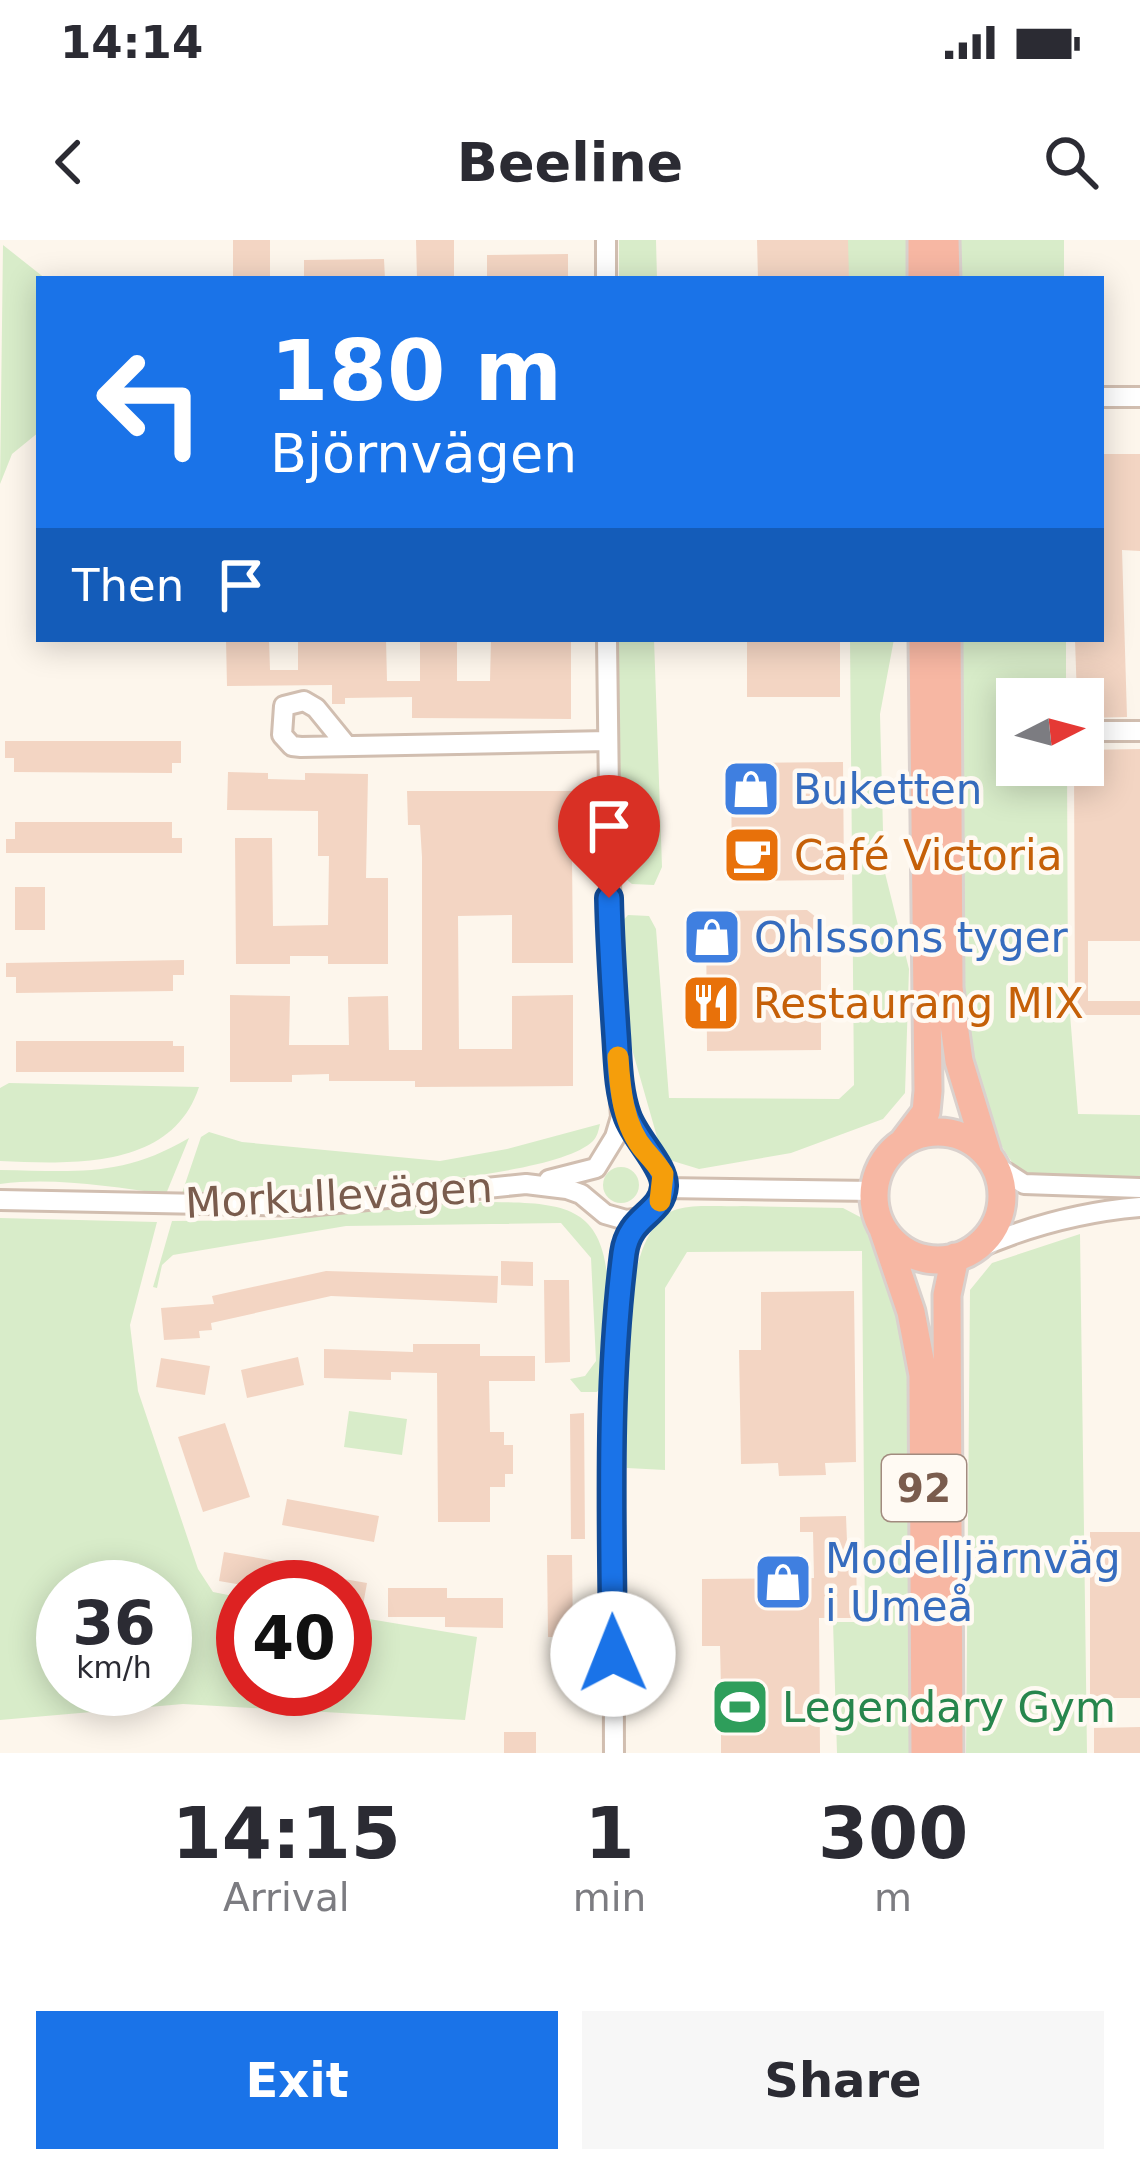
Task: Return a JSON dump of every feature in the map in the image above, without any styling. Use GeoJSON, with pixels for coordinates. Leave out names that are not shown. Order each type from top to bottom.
{"type":"FeatureCollection","features":[{"type":"Feature","properties":{"kind":"highway"},"geometry":{"type":"LineString","coordinates":[[922,240],[922,276]]}},
{"type":"Feature","properties":{"kind":"highway"},"geometry":{"type":"LineString","coordinates":[[945,240],[946,276]]}},
{"type":"Feature","properties":{"kind":"highway"},"geometry":{"type":"LineString","coordinates":[[923,642],[928,1091],[926,1112],[886,1157],[874,1191],[883,1228],[898,1246],[920,1257],[961,1255],[986,1237],[998,1216],[1001,1187],[959,1061],[949,988],[947,642]]}},
{"type":"Feature","properties":{"kind":"highway"},"geometry":{"type":"LineString","coordinates":[[904,1141],[930,1132],[949,1133],[966,1138],[990,1160]]}},
{"type":"Feature","properties":{"kind":"highway","name":"92"},"geometry":{"type":"LineString","coordinates":[[883,1228],[911,1312],[923,1375],[925,1753]]}},
{"type":"Feature","properties":{"kind":"highway","name":"92"},"geometry":{"type":"LineString","coordinates":[[949,1753],[947,1295],[961,1255]]}},
{"type":"Feature","properties":{"kind":"street"},"geometry":{"type":"LineString","coordinates":[[606,240],[606,276]]}},
{"type":"Feature","properties":{"kind":"street"},"geometry":{"type":"LineString","coordinates":[[1104,397],[1140,397]]}},
{"type":"Feature","properties":{"kind":"street"},"geometry":{"type":"LineString","coordinates":[[607,642],[610,950],[621,1096],[616,1137],[592,1182],[622,1270]]}},
{"type":"Feature","properties":{"kind":"street"},"geometry":{"type":"LineString","coordinates":[[1104,731],[1140,731]]}},
{"type":"Feature","properties":{"kind":"street"},"geometry":{"type":"LineString","coordinates":[[347,746],[608,741]]}},
{"type":"Feature","properties":{"kind":"street"},"geometry":{"type":"LineString","coordinates":[[603,1211],[626,1220],[639,1219],[655,1209],[664,1188],[663,1174],[634,1135],[621,1096]]}},
{"type":"Feature","properties":{"kind":"street"},"geometry":{"type":"LineString","coordinates":[[526,1184],[577,1176],[629,1148],[645,1152]]}},
{"type":"Feature","properties":{"kind":"street"},"geometry":{"type":"LineString","coordinates":[[990,1160],[1024,1184],[1140,1188]]}},
{"type":"Feature","properties":{"kind":"street","name":"Morkullevägen"},"geometry":{"type":"LineString","coordinates":[[0,1200],[308,1206],[526,1184],[581,1194],[603,1211]]}},
{"type":"Feature","properties":{"kind":"street"},"geometry":{"type":"LineString","coordinates":[[664,1188],[874,1191]]}},
{"type":"Feature","properties":{"kind":"street"},"geometry":{"type":"LineString","coordinates":[[961,1255],[1040,1225],[1140,1207]]}},
{"type":"Feature","properties":{"kind":"street"},"geometry":{"type":"LineString","coordinates":[[614,1753],[612,1424],[622,1270],[626,1242],[639,1219]]}},
{"type":"Feature","properties":{"kind":"green space"},"geometry":{"type":"Polygon","coordinates":[[[619,240],[656,240],[657,276],[619,276],[619,240]]]}},
{"type":"Feature","properties":{"kind":"green space"},"geometry":{"type":"Polygon","coordinates":[[[847,240],[906,240],[907,276],[847,276],[847,240]]]}},
{"type":"Feature","properties":{"kind":"green space"},"geometry":{"type":"Polygon","coordinates":[[[957,240],[1064,240],[1064,276],[957,276],[957,240]]]}},
{"type":"Feature","properties":{"kind":"green space"},"geometry":{"type":"Polygon","coordinates":[[[3,245],[42,276],[36,276],[36,434],[12,454],[0,484],[3,245]]]}},
{"type":"Feature","properties":{"kind":"green space"},"geometry":{"type":"Polygon","coordinates":[[[615,642],[654,642],[662,867],[654,885],[632,884],[621,875],[615,642]]]}},
{"type":"Feature","properties":{"kind":"green space"},"geometry":{"type":"Polygon","coordinates":[[[850,642],[893,642],[880,714],[884,869],[909,969],[905,1093],[883,1119],[791,1153],[699,1169],[663,1158],[632,1049],[619,925],[628,915],[649,916],[656,929],[669,1098],[839,1099],[854,1085],[850,642]]]}},
{"type":"Feature","properties":{"kind":"green space"},"geometry":{"type":"Polygon","coordinates":[[[958,642],[1066,642],[1066,678],[996,678],[996,786],[1067,786],[1068,989],[1078,1114],[1140,1115],[1140,1179],[1022,1175],[998,1140],[981,1101],[969,1059],[959,971],[958,642]]]}},
{"type":"Feature","properties":{"kind":"green space"},"geometry":{"type":"Polygon","coordinates":[[[9,1083],[199,1087],[186,1114],[167,1134],[143,1148],[87,1161],[28,1162],[0,1161],[0,1088],[9,1083]]]}},
{"type":"Feature","properties":{"kind":"green space"},"geometry":{"type":"Polygon","coordinates":[[[600,1124],[593,1141],[565,1156],[520,1168],[397,1185],[181,1196],[201,1137],[209,1132],[242,1142],[440,1161],[600,1124]]]}},
{"type":"Feature","properties":{"kind":"green space"},"geometry":{"type":"Polygon","coordinates":[[[189,1138],[166,1194],[62,1182],[0,1184],[0,1170],[119,1166],[189,1138]]]}},
{"type":"Feature","properties":{"kind":"green space"},"geometry":{"type":"Polygon","coordinates":[[[621,1167],[634,1172],[639,1185],[634,1198],[621,1203],[608,1198],[603,1185],[608,1172],[621,1167]]]}},
{"type":"Feature","properties":{"kind":"green space"},"geometry":{"type":"Polygon","coordinates":[[[469,1202],[560,1208],[579,1216],[593,1230],[603,1251],[609,1320],[608,1367],[597,1392],[581,1392],[570,1379],[585,1376],[596,1361],[591,1258],[561,1223],[346,1226],[173,1255],[162,1265],[157,1288],[153,1287],[172,1221],[281,1220],[469,1202]]]}},
{"type":"Feature","properties":{"kind":"green space"},"geometry":{"type":"Polygon","coordinates":[[[701,1206],[843,1208],[862,1218],[888,1273],[906,1337],[912,1421],[911,1753],[837,1753],[833,1622],[865,1622],[862,1251],[687,1252],[665,1288],[665,1470],[627,1468],[626,1367],[633,1284],[657,1223],[678,1209],[701,1206]]]}},
{"type":"Feature","properties":{"kind":"green space"},"geometry":{"type":"Polygon","coordinates":[[[0,1218],[157,1222],[130,1325],[138,1391],[198,1569],[216,1593],[216,1706],[192,1705],[192,1560],[36,1560],[36,1716],[46,1716],[0,1720],[0,1218]]]}},
{"type":"Feature","properties":{"kind":"green space"},"geometry":{"type":"Polygon","coordinates":[[[1080,1234],[1087,1753],[966,1753],[970,1290],[992,1263],[1080,1234]]]}},
{"type":"Feature","properties":{"kind":"green space"},"geometry":{"type":"Polygon","coordinates":[[[349,1411],[407,1419],[402,1455],[344,1447],[349,1411]]]}},
{"type":"Feature","properties":{"kind":"green space"},"geometry":{"type":"Polygon","coordinates":[[[372,1620],[477,1637],[465,1720],[372,1715],[372,1620]]]}},
{"type":"Feature","properties":{"kind":"building"},"geometry":{"type":"Polygon","coordinates":[[[233,240],[270,240],[270,276],[233,276],[233,240]]]}},
{"type":"Feature","properties":{"kind":"building"},"geometry":{"type":"Polygon","coordinates":[[[416,240],[454,240],[454,276],[417,276],[416,240]]]}},
{"type":"Feature","properties":{"kind":"building"},"geometry":{"type":"Polygon","coordinates":[[[757,240],[848,240],[849,276],[758,276],[757,240]]]}},
{"type":"Feature","properties":{"kind":"building"},"geometry":{"type":"Polygon","coordinates":[[[568,254],[568,276],[487,276],[487,255],[568,254]]]}},
{"type":"Feature","properties":{"kind":"building"},"geometry":{"type":"Polygon","coordinates":[[[384,259],[385,276],[304,276],[304,260],[384,259]]]}},
{"type":"Feature","properties":{"kind":"building"},"geometry":{"type":"Polygon","coordinates":[[[1104,454],[1140,454],[1140,551],[1122,550],[1127,717],[1104,718],[1104,678],[1076,678],[1075,642],[1104,642],[1104,454]]]}},
{"type":"Feature","properties":{"kind":"building"},"geometry":{"type":"Polygon","coordinates":[[[226,642],[269,642],[270,670],[298,670],[298,642],[386,642],[387,681],[420,681],[420,642],[457,642],[457,681],[490,681],[491,642],[571,642],[571,719],[412,718],[412,697],[345,698],[345,704],[332,704],[332,685],[227,686],[226,642]]]}},
{"type":"Feature","properties":{"kind":"building"},"geometry":{"type":"Polygon","coordinates":[[[747,642],[840,642],[840,697],[747,697],[747,642]]]}},
{"type":"Feature","properties":{"kind":"building"},"geometry":{"type":"Polygon","coordinates":[[[5,741],[181,741],[181,763],[172,763],[172,773],[14,772],[14,758],[5,758],[5,741]]]}},
{"type":"Feature","properties":{"kind":"building"},"geometry":{"type":"Polygon","coordinates":[[[1140,749],[1140,941],[1088,941],[1088,1001],[1140,1001],[1140,1015],[1075,1015],[1074,786],[1104,786],[1104,750],[1140,749]]]}},
{"type":"Feature","properties":{"kind":"building"},"geometry":{"type":"Polygon","coordinates":[[[843,762],[844,880],[732,881],[731,763],[843,762]]]}},
{"type":"Feature","properties":{"kind":"building"},"geometry":{"type":"Polygon","coordinates":[[[228,772],[305,780],[305,773],[368,774],[366,878],[388,878],[388,964],[328,964],[328,956],[290,956],[290,964],[236,964],[235,838],[272,838],[273,926],[328,925],[329,856],[318,856],[318,811],[227,810],[228,772]]]}},
{"type":"Feature","properties":{"kind":"building"},"geometry":{"type":"Polygon","coordinates":[[[407,791],[578,791],[579,855],[572,855],[573,963],[512,963],[512,915],[458,916],[459,1049],[512,1049],[512,996],[573,995],[573,1086],[415,1087],[415,1081],[329,1081],[329,1074],[292,1075],[292,1082],[230,1082],[230,995],[290,996],[289,1045],[349,1045],[348,997],[388,996],[389,1050],[422,1050],[422,857],[420,825],[408,825],[407,791]]]}},
{"type":"Feature","properties":{"kind":"building"},"geometry":{"type":"Polygon","coordinates":[[[15,822],[172,822],[172,838],[182,838],[182,853],[6,853],[6,839],[15,839],[15,822]]]}},
{"type":"Feature","properties":{"kind":"building"},"geometry":{"type":"Polygon","coordinates":[[[15,887],[45,887],[45,930],[15,930],[15,887]]]}},
{"type":"Feature","properties":{"kind":"building"},"geometry":{"type":"Polygon","coordinates":[[[807,910],[821,921],[821,1050],[707,1051],[706,911],[807,910]]]}},
{"type":"Feature","properties":{"kind":"building"},"geometry":{"type":"Polygon","coordinates":[[[184,960],[184,975],[173,975],[173,991],[16,993],[16,977],[6,977],[6,963],[184,960]]]}},
{"type":"Feature","properties":{"kind":"building"},"geometry":{"type":"Polygon","coordinates":[[[16,1041],[173,1041],[173,1046],[184,1046],[184,1072],[16,1072],[16,1041]]]}},
{"type":"Feature","properties":{"kind":"building"},"geometry":{"type":"Polygon","coordinates":[[[501,1261],[533,1262],[533,1286],[501,1285],[501,1261]]]}},
{"type":"Feature","properties":{"kind":"building"},"geometry":{"type":"Polygon","coordinates":[[[326,1271],[498,1276],[497,1303],[331,1296],[211,1323],[212,1330],[199,1331],[200,1338],[164,1340],[161,1308],[214,1304],[212,1296],[326,1271]]]}},
{"type":"Feature","properties":{"kind":"building"},"geometry":{"type":"Polygon","coordinates":[[[544,1280],[569,1280],[570,1362],[545,1363],[544,1280]]]}},
{"type":"Feature","properties":{"kind":"building"},"geometry":{"type":"Polygon","coordinates":[[[854,1291],[856,1462],[825,1463],[826,1475],[779,1476],[778,1463],[741,1464],[739,1350],[761,1350],[761,1292],[854,1291]]]}},
{"type":"Feature","properties":{"kind":"building"},"geometry":{"type":"Polygon","coordinates":[[[413,1344],[480,1344],[480,1356],[535,1356],[535,1381],[489,1381],[490,1432],[504,1432],[504,1445],[513,1445],[513,1474],[505,1474],[505,1487],[490,1487],[490,1522],[438,1522],[437,1373],[391,1372],[391,1380],[324,1378],[324,1349],[413,1352],[413,1344]]]}},
{"type":"Feature","properties":{"kind":"building"},"geometry":{"type":"Polygon","coordinates":[[[298,1357],[304,1385],[247,1398],[241,1370],[298,1357]]]}},
{"type":"Feature","properties":{"kind":"building"},"geometry":{"type":"Polygon","coordinates":[[[161,1358],[210,1366],[205,1395],[156,1387],[161,1358]]]}},
{"type":"Feature","properties":{"kind":"building"},"geometry":{"type":"Polygon","coordinates":[[[584,1413],[585,1539],[571,1539],[570,1414],[584,1413]]]}},
{"type":"Feature","properties":{"kind":"building"},"geometry":{"type":"Polygon","coordinates":[[[225,1423],[250,1497],[203,1512],[178,1437],[225,1423]]]}},
{"type":"Feature","properties":{"kind":"building"},"geometry":{"type":"Polygon","coordinates":[[[287,1499],[379,1516],[374,1542],[282,1525],[287,1499]]]}},
{"type":"Feature","properties":{"kind":"building"},"geometry":{"type":"Polygon","coordinates":[[[846,1516],[847,1541],[856,1540],[857,1618],[819,1618],[820,1753],[721,1753],[721,1728],[733,1728],[733,1687],[721,1687],[720,1646],[702,1646],[702,1579],[814,1578],[813,1532],[800,1532],[800,1517],[846,1516]]]}},
{"type":"Feature","properties":{"kind":"building"},"geometry":{"type":"Polygon","coordinates":[[[1090,1532],[1140,1532],[1140,1698],[1090,1698],[1090,1532]]]}},
{"type":"Feature","properties":{"kind":"building"},"geometry":{"type":"Polygon","coordinates":[[[224,1552],[270,1560],[223,1560],[224,1552]]]}},
{"type":"Feature","properties":{"kind":"building"},"geometry":{"type":"Polygon","coordinates":[[[547,1555],[572,1555],[573,1637],[548,1637],[547,1555]]]}},
{"type":"Feature","properties":{"kind":"building"},"geometry":{"type":"Polygon","coordinates":[[[388,1588],[447,1588],[447,1598],[503,1598],[503,1628],[445,1627],[445,1617],[388,1617],[388,1588]]]}},
{"type":"Feature","properties":{"kind":"building"},"geometry":{"type":"Polygon","coordinates":[[[1140,1727],[1140,1753],[1094,1753],[1094,1728],[1140,1727]]]}},
{"type":"Feature","properties":{"kind":"building"},"geometry":{"type":"Polygon","coordinates":[[[504,1732],[536,1732],[536,1753],[504,1753],[504,1732]]]}},
{"type":"Feature","properties":{"kind":"slow traffic"},"geometry":{"type":"LineString","coordinates":[[618,1057],[627,1117],[634,1135],[663,1174],[660,1201]]}},
{"type":"Feature","properties":{"kind":"place","name":"Buketten"},"geometry":{"type":"Point","coordinates":[751,789]}},
{"type":"Feature","properties":{"kind":"place","name":"Café Victoria"},"geometry":{"type":"Point","coordinates":[752,855]}},
{"type":"Feature","properties":{"kind":"place","name":"Ohlssons tyger"},"geometry":{"type":"Point","coordinates":[712,937]}},
{"type":"Feature","properties":{"kind":"place","name":"Restaurang MIX"},"geometry":{"type":"Point","coordinates":[711,1003]}},
{"type":"Feature","properties":{"kind":"place","name":"Modelljärnväg i Umeå"},"geometry":{"type":"Point","coordinates":[783,1582]}},
{"type":"Feature","properties":{"kind":"place","name":"Legendary Gym"},"geometry":{"type":"Point","coordinates":[740,1707]}},
{"type":"Feature","properties":{"kind":"route"},"geometry":{"type":"LineString","coordinates":[[609,898],[621,1096],[634,1135],[663,1174],[664,1188],[655,1209],[629,1232],[622,1270],[611,1486],[613,1654]]}}]}
